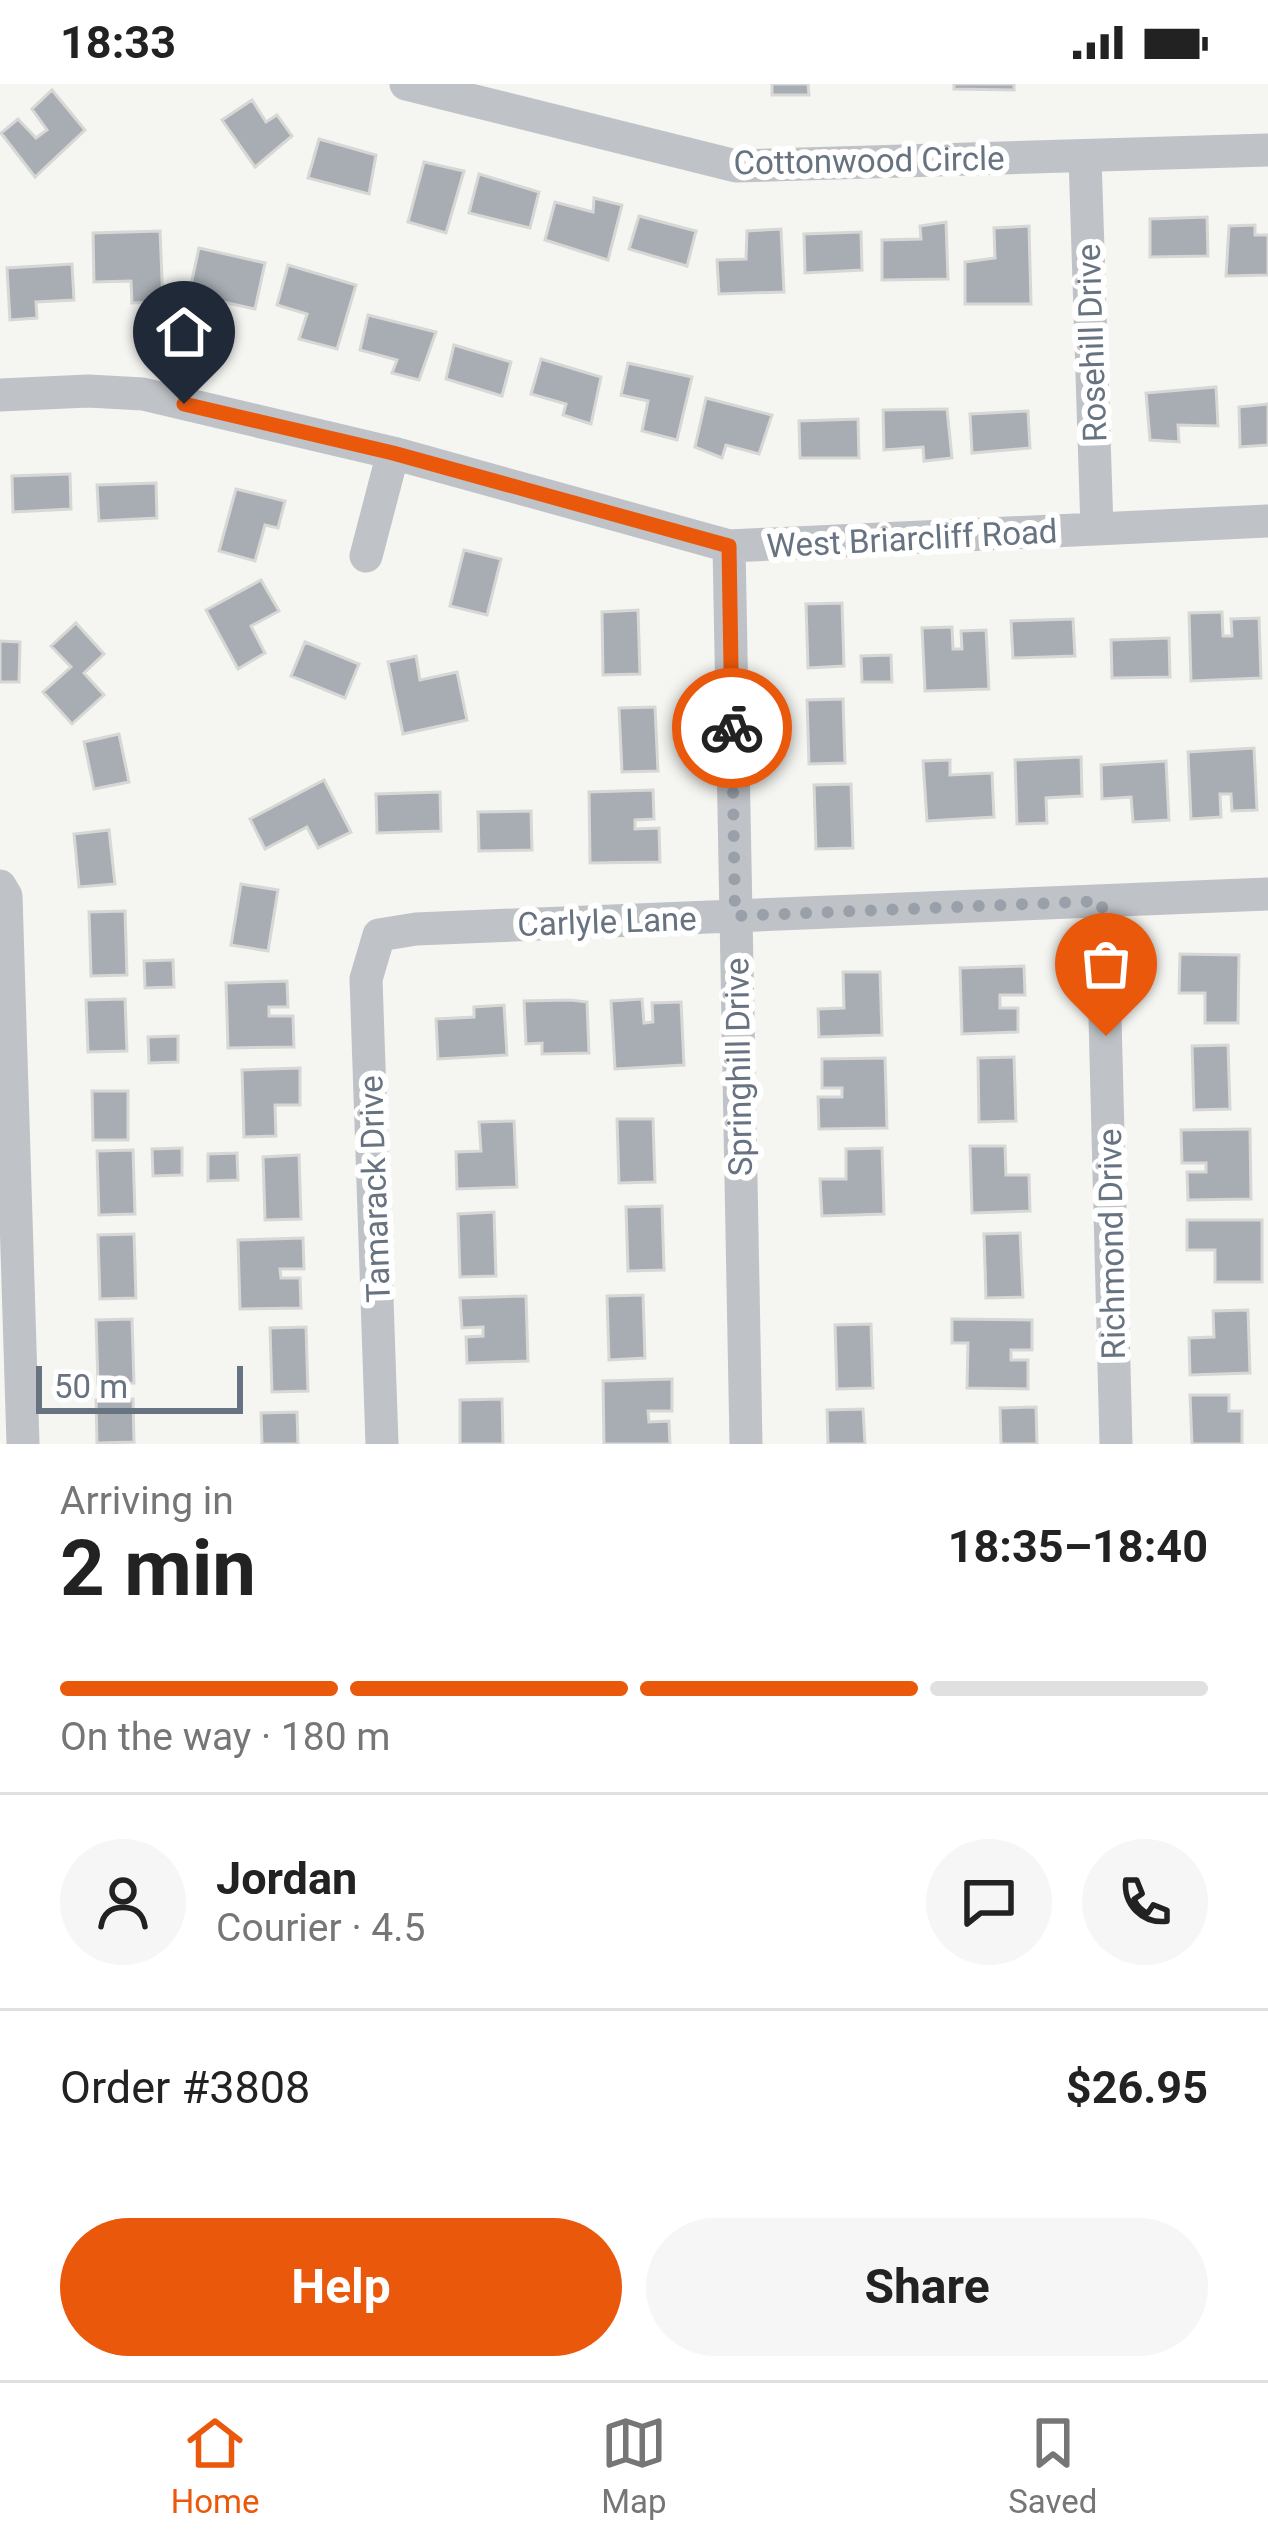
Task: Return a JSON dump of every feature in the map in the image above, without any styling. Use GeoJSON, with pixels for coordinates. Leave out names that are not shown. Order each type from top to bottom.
{"type":"FeatureCollection","features":[{"type":"Feature","properties":{"kind":"street","name":"Cottonwood Circle"},"geometry":{"type":"LineString","coordinates":[[406,84],[736,166],[1268,150]]}},
{"type":"Feature","properties":{"kind":"street","name":"Rosehill Drive"},"geometry":{"type":"LineString","coordinates":[[1084,157],[1096,529]]}},
{"type":"Feature","properties":{"kind":"street","name":"West Briarcliff Road"},"geometry":{"type":"LineString","coordinates":[[0,395],[142,394],[393,453],[729,546],[1268,521]]}},
{"type":"Feature","properties":{"kind":"street"},"geometry":{"type":"LineString","coordinates":[[366,556],[393,453]]}},
{"type":"Feature","properties":{"kind":"street","name":"Springhill Drive"},"geometry":{"type":"LineString","coordinates":[[729,546],[746,1444]]}},
{"type":"Feature","properties":{"kind":"street"},"geometry":{"type":"LineString","coordinates":[[0,886],[6,896],[7,1082],[23,1444]]}},
{"type":"Feature","properties":{"kind":"street","name":"Carlyle Lane"},"geometry":{"type":"LineString","coordinates":[[379,935],[416,928],[1268,894]]}},
{"type":"Feature","properties":{"kind":"street","name":"Richmond Drive"},"geometry":{"type":"LineString","coordinates":[[1102,901],[1116,1444]]}},
{"type":"Feature","properties":{"kind":"street","name":"Tamarack Drive"},"geometry":{"type":"LineString","coordinates":[[379,935],[366,979],[382,1444]]}},
{"type":"Feature","properties":{"kind":"building"},"geometry":{"type":"Polygon","coordinates":[[[772,84],[808,84],[809,95],[772,95],[772,84]]]}},
{"type":"Feature","properties":{"kind":"building"},"geometry":{"type":"Polygon","coordinates":[[[954,84],[1014,84],[1014,90],[954,89],[954,84]]]}},
{"type":"Feature","properties":{"kind":"building"},"geometry":{"type":"Polygon","coordinates":[[[52,90],[85,130],[35,177],[1,133],[18,119],[36,138],[47,130],[32,109],[52,90]]]}},
{"type":"Feature","properties":{"kind":"building"},"geometry":{"type":"Polygon","coordinates":[[[252,100],[266,122],[277,115],[292,136],[255,167],[222,120],[252,100]]]}},
{"type":"Feature","properties":{"kind":"building"},"geometry":{"type":"Polygon","coordinates":[[[319,139],[376,155],[369,194],[308,178],[319,139]]]}},
{"type":"Feature","properties":{"kind":"building"},"geometry":{"type":"Polygon","coordinates":[[[424,162],[464,171],[446,233],[408,222],[424,162]]]}},
{"type":"Feature","properties":{"kind":"building"},"geometry":{"type":"Polygon","coordinates":[[[479,174],[539,192],[530,228],[469,213],[479,174]]]}},
{"type":"Feature","properties":{"kind":"building"},"geometry":{"type":"Polygon","coordinates":[[[594,198],[622,205],[608,260],[545,240],[555,202],[593,212],[594,198]]]}},
{"type":"Feature","properties":{"kind":"building"},"geometry":{"type":"Polygon","coordinates":[[[639,216],[696,231],[687,266],[629,249],[639,216]]]}},
{"type":"Feature","properties":{"kind":"building"},"geometry":{"type":"Polygon","coordinates":[[[1207,217],[1208,256],[1150,257],[1150,219],[1207,217]]]}},
{"type":"Feature","properties":{"kind":"building"},"geometry":{"type":"Polygon","coordinates":[[[946,222],[948,279],[882,280],[882,240],[921,239],[920,226],[946,222]]]}},
{"type":"Feature","properties":{"kind":"building"},"geometry":{"type":"Polygon","coordinates":[[[1255,225],[1255,235],[1268,235],[1268,275],[1226,276],[1229,226],[1255,225]]]}},
{"type":"Feature","properties":{"kind":"building"},"geometry":{"type":"Polygon","coordinates":[[[1029,226],[1031,304],[965,304],[965,262],[995,258],[994,228],[1029,226]]]}},
{"type":"Feature","properties":{"kind":"building"},"geometry":{"type":"Polygon","coordinates":[[[781,229],[784,292],[719,294],[717,260],[746,259],[747,231],[781,229]]]}},
{"type":"Feature","properties":{"kind":"building"},"geometry":{"type":"Polygon","coordinates":[[[160,231],[163,302],[132,303],[131,281],[94,282],[93,233],[160,231]]]}},
{"type":"Feature","properties":{"kind":"building"},"geometry":{"type":"Polygon","coordinates":[[[861,232],[862,270],[805,273],[804,234],[861,232]]]}},
{"type":"Feature","properties":{"kind":"building"},"geometry":{"type":"Polygon","coordinates":[[[199,248],[265,263],[255,309],[223,302],[217,329],[183,321],[199,248]]]}},
{"type":"Feature","properties":{"kind":"building"},"geometry":{"type":"Polygon","coordinates":[[[72,264],[74,300],[36,302],[37,318],[10,320],[7,268],[72,264]]]}},
{"type":"Feature","properties":{"kind":"building"},"geometry":{"type":"Polygon","coordinates":[[[288,265],[356,285],[337,349],[299,339],[307,314],[277,305],[288,265]]]}},
{"type":"Feature","properties":{"kind":"building"},"geometry":{"type":"Polygon","coordinates":[[[368,315],[436,332],[419,380],[392,373],[397,360],[360,350],[368,315]]]}},
{"type":"Feature","properties":{"kind":"building"},"geometry":{"type":"Polygon","coordinates":[[[454,345],[511,362],[502,396],[446,379],[454,345]]]}},
{"type":"Feature","properties":{"kind":"building"},"geometry":{"type":"Polygon","coordinates":[[[541,359],[601,377],[591,424],[563,415],[566,404],[531,394],[541,359]]]}},
{"type":"Feature","properties":{"kind":"building"},"geometry":{"type":"Polygon","coordinates":[[[628,363],[692,377],[677,440],[642,431],[648,401],[621,395],[628,363]]]}},
{"type":"Feature","properties":{"kind":"building"},"geometry":{"type":"Polygon","coordinates":[[[1216,387],[1218,426],[1178,425],[1179,442],[1150,440],[1146,393],[1216,387]]]}},
{"type":"Feature","properties":{"kind":"building"},"geometry":{"type":"Polygon","coordinates":[[[706,398],[772,415],[759,454],[726,445],[722,458],[695,447],[706,398]]]}},
{"type":"Feature","properties":{"kind":"building"},"geometry":{"type":"Polygon","coordinates":[[[1268,404],[1268,445],[1240,447],[1239,407],[1268,404]]]}},
{"type":"Feature","properties":{"kind":"building"},"geometry":{"type":"Polygon","coordinates":[[[947,409],[952,458],[924,461],[923,447],[884,450],[883,410],[947,409]]]}},
{"type":"Feature","properties":{"kind":"building"},"geometry":{"type":"Polygon","coordinates":[[[1028,411],[1030,448],[972,453],[970,414],[1028,411]]]}},
{"type":"Feature","properties":{"kind":"building"},"geometry":{"type":"Polygon","coordinates":[[[858,419],[859,458],[800,458],[799,421],[858,419]]]}},
{"type":"Feature","properties":{"kind":"building"},"geometry":{"type":"Polygon","coordinates":[[[70,474],[71,509],[13,512],[12,476],[70,474]]]}},
{"type":"Feature","properties":{"kind":"building"},"geometry":{"type":"Polygon","coordinates":[[[156,483],[157,518],[99,521],[97,485],[156,483]]]}},
{"type":"Feature","properties":{"kind":"building"},"geometry":{"type":"Polygon","coordinates":[[[236,489],[285,501],[278,528],[265,525],[255,561],[219,551],[236,489]]]}},
{"type":"Feature","properties":{"kind":"building"},"geometry":{"type":"Polygon","coordinates":[[[464,550],[501,559],[487,615],[450,606],[464,550]]]}},
{"type":"Feature","properties":{"kind":"building"},"geometry":{"type":"Polygon","coordinates":[[[261,580],[279,611],[251,626],[265,653],[238,669],[206,610],[261,580]]]}},
{"type":"Feature","properties":{"kind":"building"},"geometry":{"type":"Polygon","coordinates":[[[842,603],[844,666],[808,668],[806,604],[842,603]]]}},
{"type":"Feature","properties":{"kind":"building"},"geometry":{"type":"Polygon","coordinates":[[[638,610],[640,674],[603,675],[602,612],[638,610]]]}},
{"type":"Feature","properties":{"kind":"building"},"geometry":{"type":"Polygon","coordinates":[[[1222,612],[1223,636],[1232,636],[1231,619],[1259,618],[1261,678],[1191,681],[1189,613],[1222,612]]]}},
{"type":"Feature","properties":{"kind":"building"},"geometry":{"type":"Polygon","coordinates":[[[1073,619],[1075,656],[1013,658],[1011,621],[1073,619]]]}},
{"type":"Feature","properties":{"kind":"building"},"geometry":{"type":"Polygon","coordinates":[[[76,623],[104,654],[84,673],[104,695],[72,724],[43,692],[71,667],[51,646],[76,623]]]}},
{"type":"Feature","properties":{"kind":"building"},"geometry":{"type":"Polygon","coordinates":[[[952,627],[953,649],[962,649],[961,631],[986,630],[989,689],[925,691],[922,628],[952,627]]]}},
{"type":"Feature","properties":{"kind":"building"},"geometry":{"type":"Polygon","coordinates":[[[1169,638],[1170,677],[1112,678],[1111,640],[1169,638]]]}},
{"type":"Feature","properties":{"kind":"building"},"geometry":{"type":"Polygon","coordinates":[[[0,641],[20,642],[19,682],[0,682],[0,641]]]}},
{"type":"Feature","properties":{"kind":"building"},"geometry":{"type":"Polygon","coordinates":[[[305,642],[359,664],[345,698],[291,676],[305,642]]]}},
{"type":"Feature","properties":{"kind":"building"},"geometry":{"type":"Polygon","coordinates":[[[891,655],[892,682],[862,682],[861,656],[891,655]]]}},
{"type":"Feature","properties":{"kind":"building"},"geometry":{"type":"Polygon","coordinates":[[[416,656],[420,680],[457,672],[467,720],[403,734],[388,662],[416,656]]]}},
{"type":"Feature","properties":{"kind":"building"},"geometry":{"type":"Polygon","coordinates":[[[843,699],[845,763],[809,764],[807,700],[843,699]]]}},
{"type":"Feature","properties":{"kind":"building"},"geometry":{"type":"Polygon","coordinates":[[[655,707],[658,771],[622,772],[619,708],[655,707]]]}},
{"type":"Feature","properties":{"kind":"building"},"geometry":{"type":"Polygon","coordinates":[[[119,734],[129,782],[94,789],[84,742],[119,734]]]}},
{"type":"Feature","properties":{"kind":"building"},"geometry":{"type":"Polygon","coordinates":[[[1254,748],[1257,810],[1232,811],[1231,794],[1220,794],[1221,817],[1191,819],[1188,752],[1254,748]]]}},
{"type":"Feature","properties":{"kind":"building"},"geometry":{"type":"Polygon","coordinates":[[[1081,757],[1082,796],[1046,798],[1047,823],[1017,824],[1015,760],[1081,757]]]}},
{"type":"Feature","properties":{"kind":"building"},"geometry":{"type":"Polygon","coordinates":[[[950,760],[950,775],[992,773],[994,817],[927,821],[923,761],[950,760]]]}},
{"type":"Feature","properties":{"kind":"building"},"geometry":{"type":"Polygon","coordinates":[[[1166,761],[1169,820],[1133,822],[1131,797],[1102,799],[1101,765],[1166,761]]]}},
{"type":"Feature","properties":{"kind":"building"},"geometry":{"type":"Polygon","coordinates":[[[324,780],[351,832],[318,848],[307,827],[265,849],[250,819],[324,780]]]}},
{"type":"Feature","properties":{"kind":"building"},"geometry":{"type":"Polygon","coordinates":[[[851,784],[853,848],[816,849],[814,785],[851,784]]]}},
{"type":"Feature","properties":{"kind":"building"},"geometry":{"type":"Polygon","coordinates":[[[653,790],[654,819],[635,820],[635,829],[659,828],[660,862],[590,863],[589,792],[653,790]]]}},
{"type":"Feature","properties":{"kind":"building"},"geometry":{"type":"Polygon","coordinates":[[[440,792],[441,831],[377,833],[376,794],[440,792]]]}},
{"type":"Feature","properties":{"kind":"building"},"geometry":{"type":"Polygon","coordinates":[[[531,811],[532,850],[479,851],[478,812],[531,811]]]}},
{"type":"Feature","properties":{"kind":"building"},"geometry":{"type":"Polygon","coordinates":[[[109,830],[115,884],[79,887],[74,834],[109,830]]]}},
{"type":"Feature","properties":{"kind":"building"},"geometry":{"type":"Polygon","coordinates":[[[241,884],[278,890],[268,951],[231,945],[241,884]]]}},
{"type":"Feature","properties":{"kind":"building"},"geometry":{"type":"Polygon","coordinates":[[[125,911],[127,975],[91,976],[89,912],[125,911]]]}},
{"type":"Feature","properties":{"kind":"building"},"geometry":{"type":"Polygon","coordinates":[[[1180,954],[1239,955],[1238,1023],[1205,1023],[1205,993],[1179,993],[1180,954]]]}},
{"type":"Feature","properties":{"kind":"building"},"geometry":{"type":"Polygon","coordinates":[[[173,960],[174,987],[145,988],[144,961],[173,960]]]}},
{"type":"Feature","properties":{"kind":"building"},"geometry":{"type":"Polygon","coordinates":[[[1024,966],[1025,995],[1000,995],[1000,1008],[1018,1008],[1018,1032],[962,1034],[960,968],[1024,966]]]}},
{"type":"Feature","properties":{"kind":"building"},"geometry":{"type":"Polygon","coordinates":[[[843,972],[880,972],[882,1035],[819,1037],[818,1009],[844,1008],[843,972]]]}},
{"type":"Feature","properties":{"kind":"building"},"geometry":{"type":"Polygon","coordinates":[[[287,981],[288,1007],[269,1007],[269,1016],[293,1016],[294,1047],[228,1048],[226,983],[287,981]]]}},
{"type":"Feature","properties":{"kind":"building"},"geometry":{"type":"Polygon","coordinates":[[[125,999],[127,1051],[88,1052],[86,1000],[125,999]]]}},
{"type":"Feature","properties":{"kind":"building"},"geometry":{"type":"Polygon","coordinates":[[[642,999],[644,1023],[653,1022],[652,1003],[681,1002],[684,1065],[615,1069],[611,1001],[642,999]]]}},
{"type":"Feature","properties":{"kind":"building"},"geometry":{"type":"Polygon","coordinates":[[[524,1001],[587,1002],[589,1053],[542,1054],[542,1043],[526,1044],[524,1001]]]}},
{"type":"Feature","properties":{"kind":"building"},"geometry":{"type":"Polygon","coordinates":[[[504,1005],[507,1055],[438,1059],[436,1019],[474,1017],[474,1007],[504,1005]]]}},
{"type":"Feature","properties":{"kind":"building"},"geometry":{"type":"Polygon","coordinates":[[[178,1036],[178,1062],[149,1063],[148,1037],[178,1036]]]}},
{"type":"Feature","properties":{"kind":"building"},"geometry":{"type":"Polygon","coordinates":[[[1228,1045],[1230,1109],[1194,1110],[1192,1046],[1228,1045]]]}},
{"type":"Feature","properties":{"kind":"building"},"geometry":{"type":"Polygon","coordinates":[[[1014,1057],[1016,1121],[979,1122],[978,1058],[1014,1057]]]}},
{"type":"Feature","properties":{"kind":"building"},"geometry":{"type":"Polygon","coordinates":[[[885,1058],[887,1128],[819,1129],[818,1097],[842,1097],[842,1088],[822,1088],[822,1059],[885,1058]]]}},
{"type":"Feature","properties":{"kind":"building"},"geometry":{"type":"Polygon","coordinates":[[[300,1068],[300,1105],[275,1105],[276,1136],[244,1137],[242,1070],[300,1068]]]}},
{"type":"Feature","properties":{"kind":"building"},"geometry":{"type":"Polygon","coordinates":[[[92,1091],[128,1091],[128,1140],[93,1140],[92,1091]]]}},
{"type":"Feature","properties":{"kind":"building"},"geometry":{"type":"Polygon","coordinates":[[[617,1119],[653,1119],[655,1182],[619,1183],[617,1119]]]}},
{"type":"Feature","properties":{"kind":"building"},"geometry":{"type":"Polygon","coordinates":[[[514,1121],[517,1187],[457,1189],[456,1152],[481,1151],[479,1122],[514,1121]]]}},
{"type":"Feature","properties":{"kind":"building"},"geometry":{"type":"Polygon","coordinates":[[[1250,1129],[1251,1199],[1188,1200],[1187,1172],[1206,1172],[1206,1163],[1182,1163],[1181,1130],[1250,1129]]]}},
{"type":"Feature","properties":{"kind":"building"},"geometry":{"type":"Polygon","coordinates":[[[970,1146],[1005,1146],[1006,1175],[1029,1175],[1030,1211],[972,1213],[970,1146]]]}},
{"type":"Feature","properties":{"kind":"building"},"geometry":{"type":"Polygon","coordinates":[[[182,1148],[182,1175],[153,1176],[152,1149],[182,1148]]]}},
{"type":"Feature","properties":{"kind":"building"},"geometry":{"type":"Polygon","coordinates":[[[882,1148],[884,1214],[822,1216],[820,1179],[846,1179],[846,1149],[882,1148]]]}},
{"type":"Feature","properties":{"kind":"building"},"geometry":{"type":"Polygon","coordinates":[[[133,1150],[135,1214],[99,1215],[97,1151],[133,1150]]]}},
{"type":"Feature","properties":{"kind":"building"},"geometry":{"type":"Polygon","coordinates":[[[237,1153],[238,1180],[208,1181],[208,1154],[237,1153]]]}},
{"type":"Feature","properties":{"kind":"building"},"geometry":{"type":"Polygon","coordinates":[[[299,1155],[301,1219],[265,1220],[263,1157],[299,1155]]]}},
{"type":"Feature","properties":{"kind":"building"},"geometry":{"type":"Polygon","coordinates":[[[662,1206],[664,1270],[628,1271],[626,1207],[662,1206]]]}},
{"type":"Feature","properties":{"kind":"building"},"geometry":{"type":"Polygon","coordinates":[[[494,1212],[496,1276],[460,1277],[458,1214],[494,1212]]]}},
{"type":"Feature","properties":{"kind":"building"},"geometry":{"type":"Polygon","coordinates":[[[1187,1220],[1262,1220],[1262,1282],[1215,1282],[1215,1250],[1187,1250],[1187,1220]]]}},
{"type":"Feature","properties":{"kind":"building"},"geometry":{"type":"Polygon","coordinates":[[[1020,1233],[1023,1297],[986,1298],[984,1234],[1020,1233]]]}},
{"type":"Feature","properties":{"kind":"building"},"geometry":{"type":"Polygon","coordinates":[[[134,1234],[136,1298],[100,1299],[98,1235],[134,1234]]]}},
{"type":"Feature","properties":{"kind":"building"},"geometry":{"type":"Polygon","coordinates":[[[303,1238],[304,1269],[280,1269],[281,1278],[300,1278],[301,1308],[240,1309],[238,1240],[303,1238]]]}},
{"type":"Feature","properties":{"kind":"building"},"geometry":{"type":"Polygon","coordinates":[[[643,1295],[645,1358],[609,1360],[607,1296],[643,1295]]]}},
{"type":"Feature","properties":{"kind":"building"},"geometry":{"type":"Polygon","coordinates":[[[526,1296],[528,1361],[467,1363],[466,1337],[483,1336],[483,1327],[462,1328],[460,1298],[526,1296]]]}},
{"type":"Feature","properties":{"kind":"building"},"geometry":{"type":"Polygon","coordinates":[[[1248,1310],[1250,1373],[1190,1375],[1189,1338],[1214,1337],[1213,1311],[1248,1310]]]}},
{"type":"Feature","properties":{"kind":"building"},"geometry":{"type":"Polygon","coordinates":[[[132,1319],[134,1383],[98,1384],[96,1320],[132,1319]]]}},
{"type":"Feature","properties":{"kind":"building"},"geometry":{"type":"Polygon","coordinates":[[[952,1319],[1032,1320],[1032,1350],[1011,1350],[1011,1360],[1028,1360],[1028,1389],[967,1388],[968,1343],[952,1343],[952,1319]]]}},
{"type":"Feature","properties":{"kind":"building"},"geometry":{"type":"Polygon","coordinates":[[[871,1324],[873,1388],[837,1389],[835,1325],[871,1324]]]}},
{"type":"Feature","properties":{"kind":"building"},"geometry":{"type":"Polygon","coordinates":[[[306,1327],[308,1391],[272,1392],[270,1328],[306,1327]]]}},
{"type":"Feature","properties":{"kind":"building"},"geometry":{"type":"Polygon","coordinates":[[[672,1379],[672,1411],[648,1411],[649,1422],[669,1421],[670,1444],[604,1444],[603,1381],[672,1379]]]}},
{"type":"Feature","properties":{"kind":"building"},"geometry":{"type":"Polygon","coordinates":[[[1190,1395],[1229,1395],[1229,1411],[1242,1411],[1242,1444],[1192,1444],[1190,1395]]]}},
{"type":"Feature","properties":{"kind":"building"},"geometry":{"type":"Polygon","coordinates":[[[133,1399],[134,1442],[97,1443],[96,1400],[133,1399]]]}},
{"type":"Feature","properties":{"kind":"building"},"geometry":{"type":"Polygon","coordinates":[[[502,1399],[503,1444],[460,1444],[460,1400],[502,1399]]]}},
{"type":"Feature","properties":{"kind":"building"},"geometry":{"type":"Polygon","coordinates":[[[1036,1407],[1037,1444],[1001,1444],[1000,1408],[1036,1407]]]}},
{"type":"Feature","properties":{"kind":"building"},"geometry":{"type":"Polygon","coordinates":[[[863,1409],[865,1444],[828,1444],[827,1410],[863,1409]]]}},
{"type":"Feature","properties":{"kind":"building"},"geometry":{"type":"Polygon","coordinates":[[[297,1412],[298,1444],[262,1444],[261,1413],[297,1412]]]}},
{"type":"Feature","properties":{"kind":"way so far"},"geometry":{"type":"LineString","coordinates":[[732,728],[735,916],[1102,901],[1106,1036]]}},
{"type":"Feature","properties":{"kind":"route"},"geometry":{"type":"LineString","coordinates":[[184,404],[393,453],[729,546],[732,728]]}}]}
